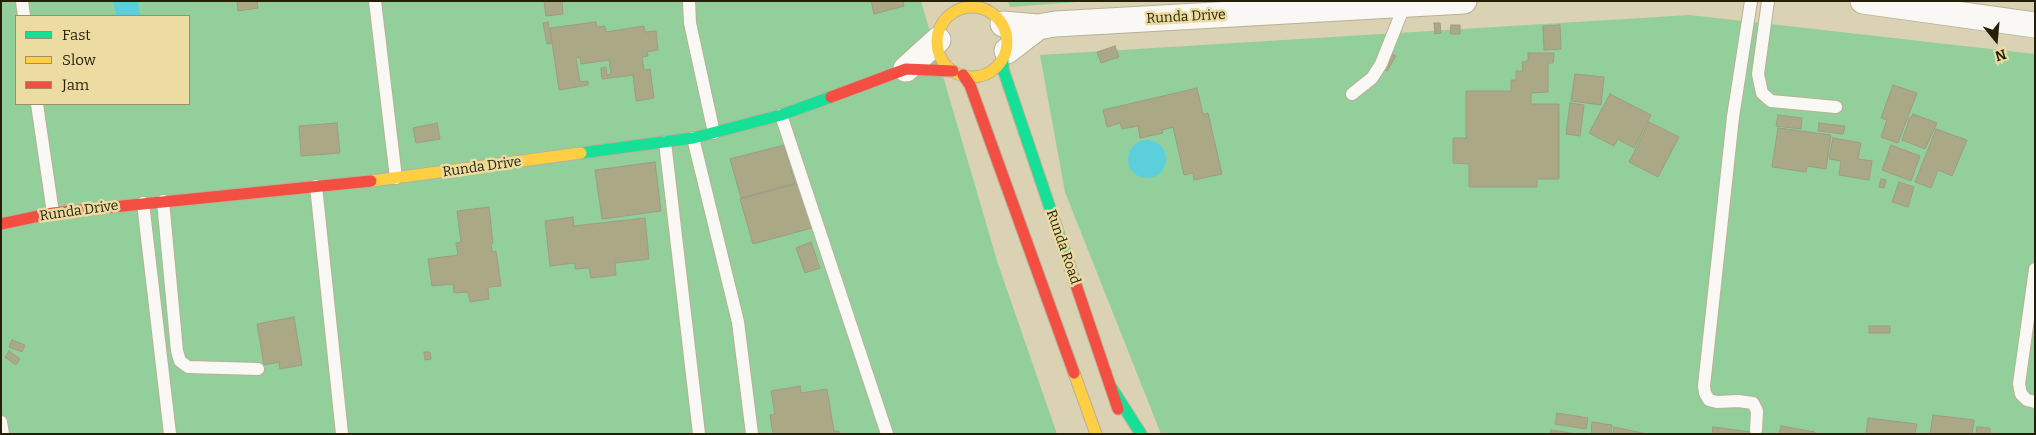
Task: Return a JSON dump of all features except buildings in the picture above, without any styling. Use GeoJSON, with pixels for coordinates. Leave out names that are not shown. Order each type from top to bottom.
{"type":"FeatureCollection","features":[{"type":"Feature","properties":{"kind":"street","name":"Runda Drive"},"geometry":{"type":"LineString","coordinates":[[1,224],[53,213],[396,178],[693,138],[781,115],[906,70],[958,73],[978,77],[988,73],[1005,55],[1038,27],[1055,24],[1395,3],[1464,1]]}},
{"type":"Feature","properties":{"kind":"street"},"geometry":{"type":"LineString","coordinates":[[1864,1],[2035,25]]}},
{"type":"Feature","properties":{"kind":"street"},"geometry":{"type":"LineString","coordinates":[[941,7],[939,53],[943,62],[970,85],[1096,434]]}},
{"type":"Feature","properties":{"kind":"street"},"geometry":{"type":"LineString","coordinates":[[906,70],[940,32],[948,16],[966,7],[1038,27]]}},
{"type":"Feature","properties":{"kind":"street"},"geometry":{"type":"LineString","coordinates":[[989,12],[1008,41],[1005,55]]}},
{"type":"Feature","properties":{"kind":"street","name":"Runda Road"},"geometry":{"type":"LineString","coordinates":[[1005,55],[1003,69],[1126,432]]}},
{"type":"Feature","properties":{"kind":"street"},"geometry":{"type":"LineString","coordinates":[[1111,387],[1141,434]]}},
{"type":"Feature","properties":{"kind":"lane"},"geometry":{"type":"LineString","coordinates":[[22,1],[24,15]]}},
{"type":"Feature","properties":{"kind":"lane"},"geometry":{"type":"LineString","coordinates":[[375,1],[396,178]]}},
{"type":"Feature","properties":{"kind":"lane"},"geometry":{"type":"LineString","coordinates":[[689,1],[690,23],[714,133]]}},
{"type":"Feature","properties":{"kind":"lane"},"geometry":{"type":"LineString","coordinates":[[1751,1],[1733,117],[1704,386],[1709,400],[1753,403],[1757,411],[1756,430]]}},
{"type":"Feature","properties":{"kind":"lane"},"geometry":{"type":"LineString","coordinates":[[1768,1],[1758,74],[1762,93],[1771,101],[1836,107]]}},
{"type":"Feature","properties":{"kind":"lane"},"geometry":{"type":"LineString","coordinates":[[1352,94],[1372,78],[1381,64],[1395,3]]}},
{"type":"Feature","properties":{"kind":"lane"},"geometry":{"type":"LineString","coordinates":[[37,105],[53,213]]}},
{"type":"Feature","properties":{"kind":"lane"},"geometry":{"type":"LineString","coordinates":[[781,115],[887,434]]}},
{"type":"Feature","properties":{"kind":"lane"},"geometry":{"type":"LineString","coordinates":[[693,138],[738,322],[752,434]]}},
{"type":"Feature","properties":{"kind":"lane"},"geometry":{"type":"LineString","coordinates":[[665,142],[699,434]]}},
{"type":"Feature","properties":{"kind":"lane"},"geometry":{"type":"LineString","coordinates":[[316,186],[342,434]]}},
{"type":"Feature","properties":{"kind":"lane"},"geometry":{"type":"LineString","coordinates":[[163,201],[177,351],[180,361],[188,367],[258,369]]}},
{"type":"Feature","properties":{"kind":"lane"},"geometry":{"type":"LineString","coordinates":[[143,203],[170,434]]}},
{"type":"Feature","properties":{"kind":"lane"},"geometry":{"type":"LineString","coordinates":[[2035,269],[2019,384],[2021,394],[2027,400],[2035,402]]}},
{"type":"Feature","properties":{"kind":"lane"},"geometry":{"type":"LineString","coordinates":[[1,422],[2,434]]}},
{"type":"Feature","properties":{"kind":"green space"},"geometry":{"type":"Polygon","coordinates":[[[1,1],[921,1],[998,264],[1057,434],[1,434],[1,1]]]}},
{"type":"Feature","properties":{"kind":"green space"},"geometry":{"type":"Polygon","coordinates":[[[1008,1],[1091,1],[1010,7],[1008,1]]]}},
{"type":"Feature","properties":{"kind":"green space"},"geometry":{"type":"Polygon","coordinates":[[[1690,15],[2035,54],[2035,434],[1161,434],[1065,192],[1040,55],[1690,15]]]}},
{"type":"Feature","properties":{"kind":"water"},"geometry":{"type":"Polygon","coordinates":[[[113,1],[138,1],[140,15],[116,15],[113,1]]]}},
{"type":"Feature","properties":{"kind":"water"},"geometry":{"type":"Polygon","coordinates":[[[1147,140],[1161,145],[1166,159],[1161,173],[1147,178],[1133,173],[1128,159],[1133,145],[1147,140]]]}},
{"type":"Feature","properties":{"kind":"traffic: fast"},"geometry":{"type":"LineString","coordinates":[[1003,60],[1003,69],[1075,282]]}},
{"type":"Feature","properties":{"kind":"traffic: fast"},"geometry":{"type":"LineString","coordinates":[[581,153],[693,138],[781,115],[831,97]]}},
{"type":"Feature","properties":{"kind":"traffic: fast"},"geometry":{"type":"LineString","coordinates":[[1111,387],[1141,434]]}},
{"type":"Feature","properties":{"kind":"traffic: slow"},"geometry":{"type":"LineString","coordinates":[[972,7],[985,10],[997,17],[1004,29],[1007,42],[1004,55],[997,67],[985,74],[972,77],[959,74],[947,67],[940,55],[937,42],[940,29],[947,17],[959,10],[972,7]]}},
{"type":"Feature","properties":{"kind":"traffic: slow"},"geometry":{"type":"LineString","coordinates":[[371,181],[581,153]]}},
{"type":"Feature","properties":{"kind":"traffic: slow"},"geometry":{"type":"LineString","coordinates":[[1074,373],[1096,434]]}},
{"type":"Feature","properties":{"kind":"traffic: jam"},"geometry":{"type":"LineString","coordinates":[[831,97],[906,69],[953,71]]}},
{"type":"Feature","properties":{"kind":"traffic: jam"},"geometry":{"type":"LineString","coordinates":[[963,75],[970,85],[1074,373]]}},
{"type":"Feature","properties":{"kind":"traffic: jam"},"geometry":{"type":"LineString","coordinates":[[1,224],[53,213],[371,181]]}},
{"type":"Feature","properties":{"kind":"traffic: jam"},"geometry":{"type":"LineString","coordinates":[[1075,282],[1118,409]]}}]}
